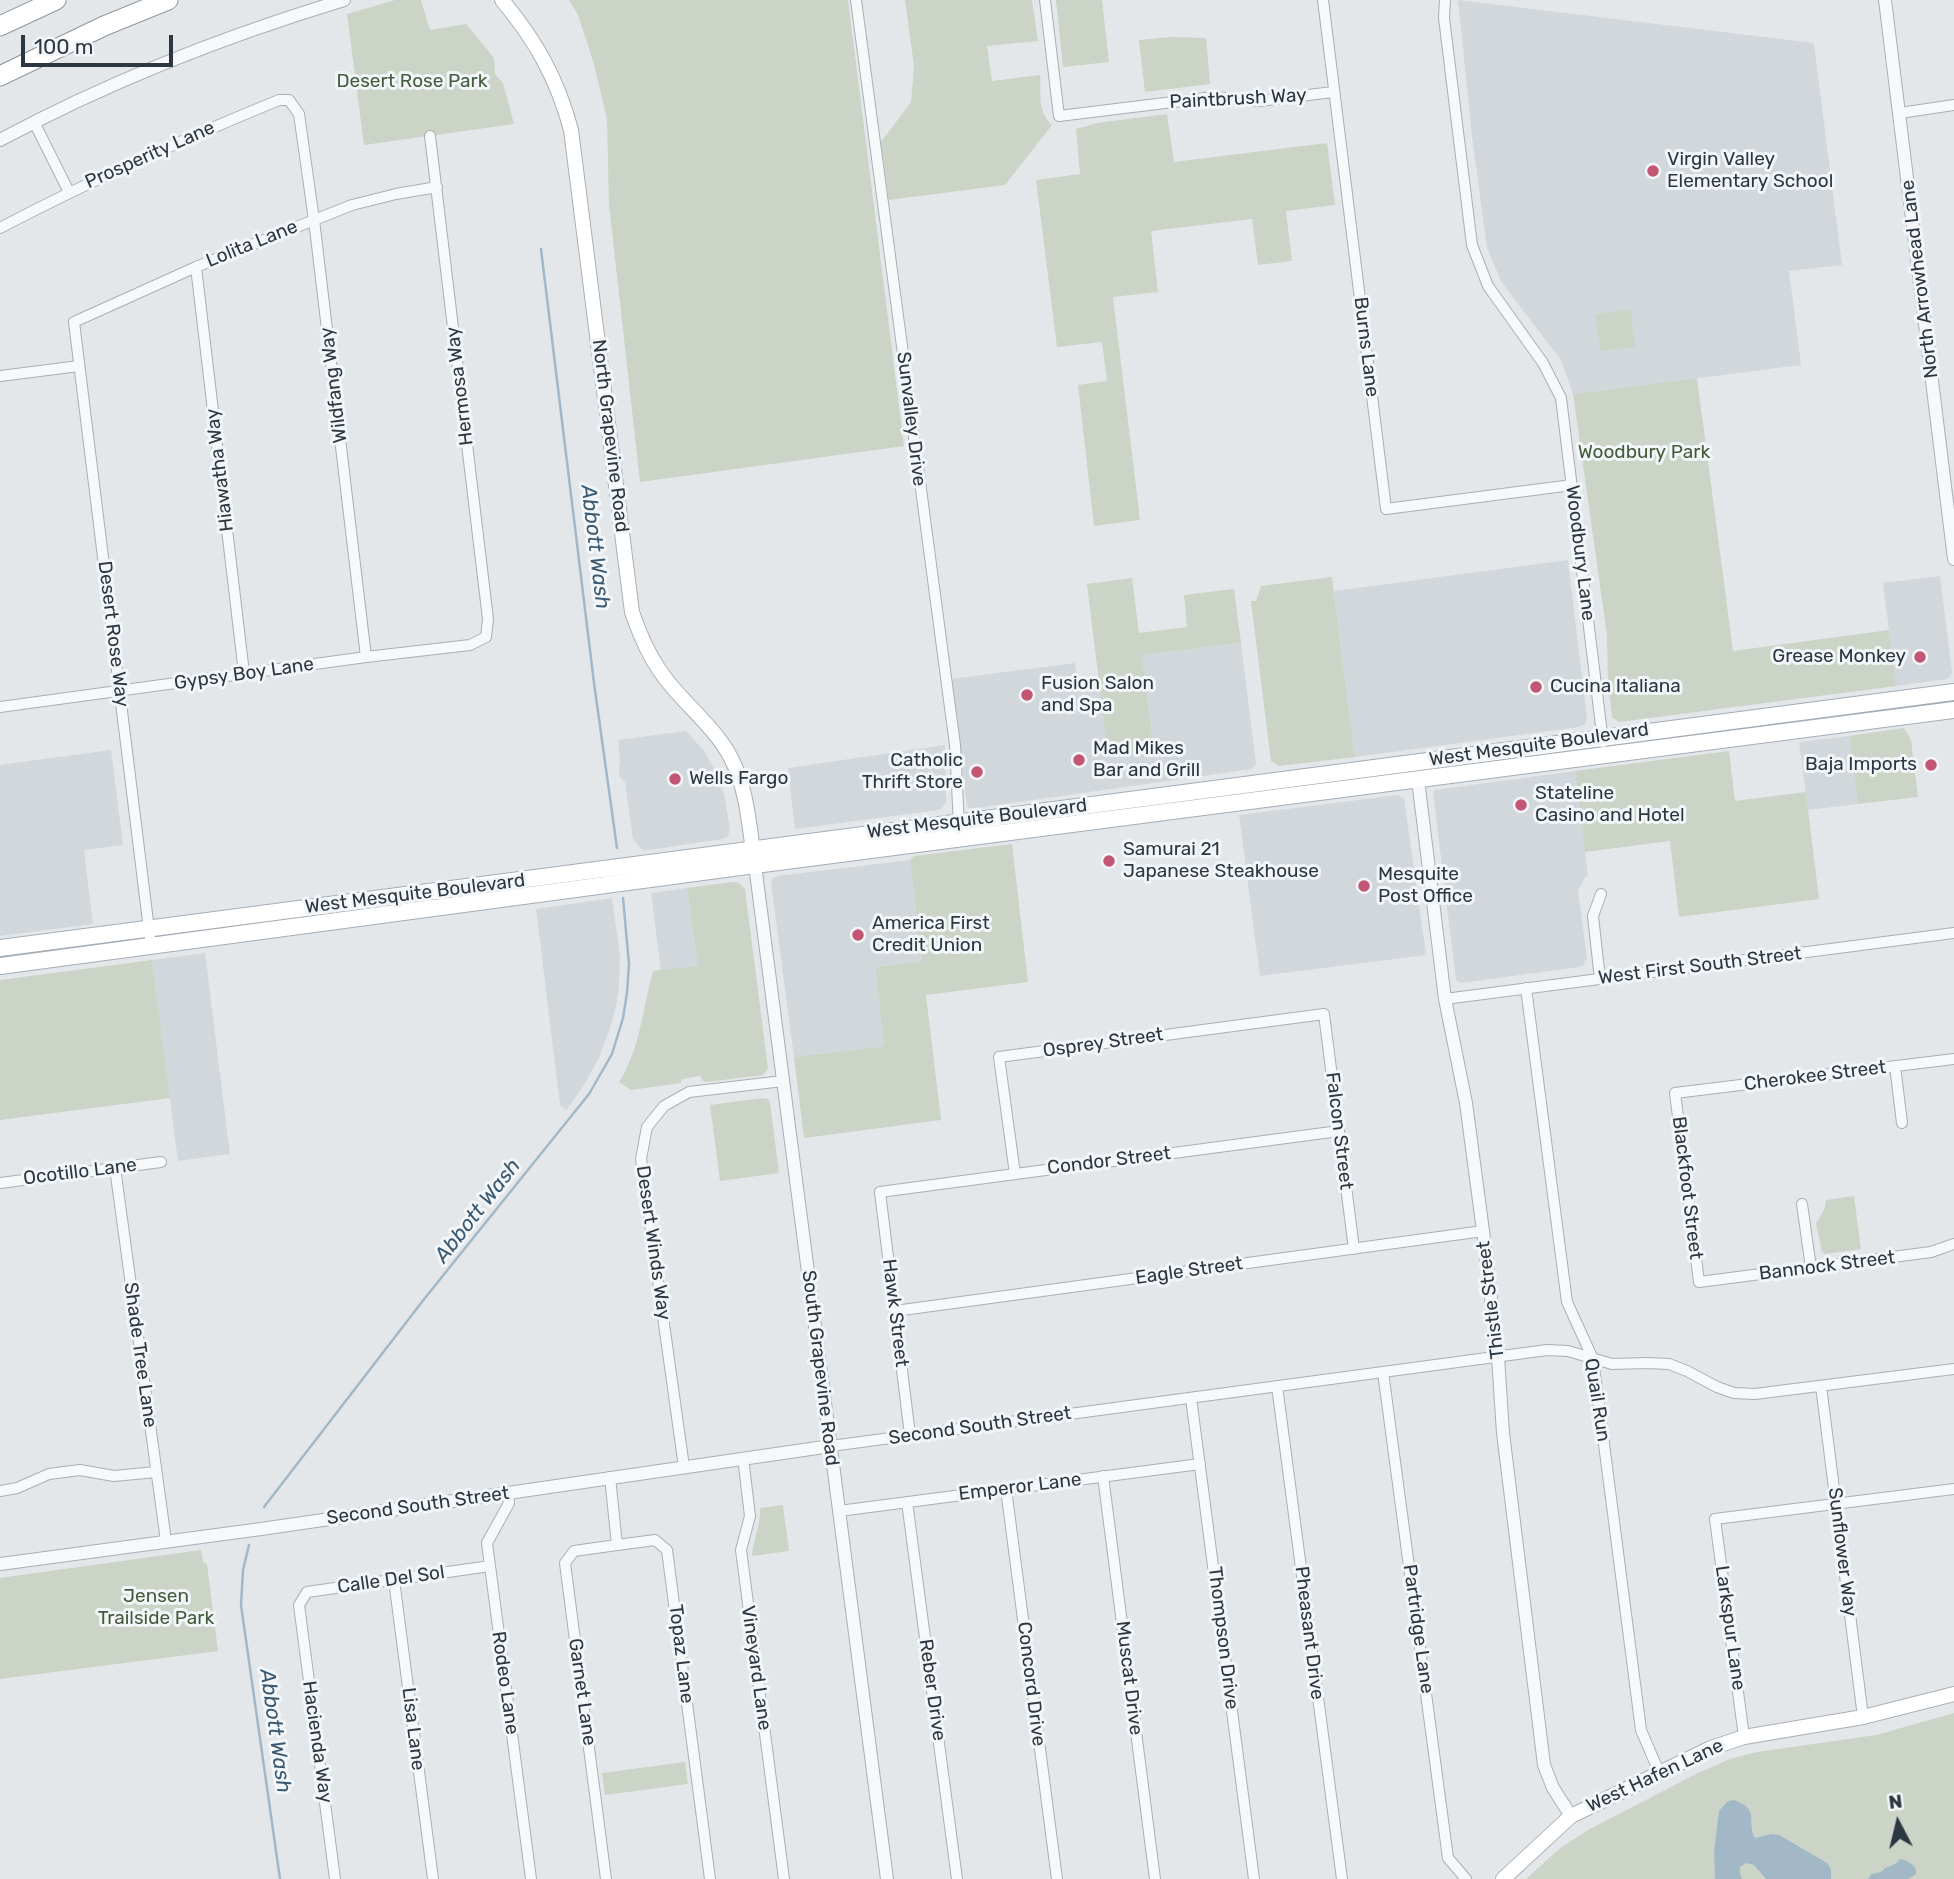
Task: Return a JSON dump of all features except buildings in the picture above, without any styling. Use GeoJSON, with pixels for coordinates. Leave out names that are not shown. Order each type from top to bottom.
{"type":"FeatureCollection","features":[{"type":"Feature","properties":{"kind":"highway"},"geometry":{"type":"LineString","coordinates":[[0,26],[56,0]]}},
{"type":"Feature","properties":{"kind":"highway"},"geometry":{"type":"LineString","coordinates":[[0,76],[104,26],[168,0]]}},
{"type":"Feature","properties":{"kind":"main road","name":"North Grapevine Road"},"geometry":{"type":"LineString","coordinates":[[503,0],[545,60],[563,99],[571,130],[632,611],[641,639],[653,662],[711,729],[730,757],[741,780],[754,857]]}},
{"type":"Feature","properties":{"kind":"main road","name":"West Mesquite Boulevard"},"geometry":{"type":"LineString","coordinates":[[0,966],[447,907],[958,822],[1954,692]]}},
{"type":"Feature","properties":{"kind":"main road","name":"West Mesquite Boulevard"},"geometry":{"type":"LineString","coordinates":[[0,948],[444,890],[754,857],[961,839],[1954,710]]}},
{"type":"Feature","properties":{"kind":"main road"},"geometry":{"type":"LineString","coordinates":[[1415,762],[1418,780]]}},
{"type":"Feature","properties":{"kind":"main road"},"geometry":{"type":"LineString","coordinates":[[1058,809],[1060,825]]}},
{"type":"Feature","properties":{"kind":"main road"},"geometry":{"type":"LineString","coordinates":[[444,890],[447,907]]}},
{"type":"Feature","properties":{"kind":"main road","name":"West Hafen Lane"},"geometry":{"type":"LineString","coordinates":[[1503,1879],[1571,1816],[1711,1748],[1744,1737],[1863,1717],[1954,1694]]}},
{"type":"Feature","properties":{"kind":"street"},"geometry":{"type":"LineString","coordinates":[[0,140],[115,84],[196,50],[344,0]]}},
{"type":"Feature","properties":{"kind":"street","name":"Sunvalley Drive"},"geometry":{"type":"LineString","coordinates":[[856,0],[954,745],[961,839]]}},
{"type":"Feature","properties":{"kind":"street","name":"Paintbrush Way"},"geometry":{"type":"LineString","coordinates":[[1045,0],[1059,116],[1214,97],[1259,101],[1333,92]]}},
{"type":"Feature","properties":{"kind":"street","name":"Burns Lane"},"geometry":{"type":"LineString","coordinates":[[1323,0],[1386,509],[1572,485]]}},
{"type":"Feature","properties":{"kind":"street","name":"Woodbury Lane"},"geometry":{"type":"LineString","coordinates":[[1445,0],[1444,18],[1472,245],[1488,286],[1544,363],[1561,398],[1605,755]]}},
{"type":"Feature","properties":{"kind":"street","name":"North Arrowhead Lane"},"geometry":{"type":"LineString","coordinates":[[1885,0],[1954,559]]}},
{"type":"Feature","properties":{"kind":"street","name":"Prosperity Lane"},"geometry":{"type":"LineString","coordinates":[[0,228],[69,192],[279,100],[289,100],[299,114]]}},
{"type":"Feature","properties":{"kind":"street"},"geometry":{"type":"LineString","coordinates":[[1900,113],[1954,105]]}},
{"type":"Feature","properties":{"kind":"street","name":"Wildfang Way"},"geometry":{"type":"LineString","coordinates":[[299,114],[366,657]]}},
{"type":"Feature","properties":{"kind":"street"},"geometry":{"type":"LineString","coordinates":[[34,122],[69,192]]}},
{"type":"Feature","properties":{"kind":"street","name":"Hermosa Way"},"geometry":{"type":"LineString","coordinates":[[430,136],[488,620],[486,637]]}},
{"type":"Feature","properties":{"kind":"street","name":"Lolita Lane"},"geometry":{"type":"LineString","coordinates":[[74,321],[314,219],[352,205],[437,187]]}},
{"type":"Feature","properties":{"kind":"street","name":"Hiawatha Way"},"geometry":{"type":"LineString","coordinates":[[196,267],[244,673]]}},
{"type":"Feature","properties":{"kind":"street","name":"Desert Rose Way"},"geometry":{"type":"LineString","coordinates":[[74,321],[151,946]]}},
{"type":"Feature","properties":{"kind":"street"},"geometry":{"type":"LineString","coordinates":[[0,376],[79,366]]}},
{"type":"Feature","properties":{"kind":"street","name":"Gypsy Boy Lane"},"geometry":{"type":"LineString","coordinates":[[0,707],[470,645],[486,637]]}},
{"type":"Feature","properties":{"kind":"street","name":"Thistle Street"},"geometry":{"type":"LineString","coordinates":[[1418,780],[1445,999],[1466,1103],[1483,1231],[1498,1357],[1503,1433],[1544,1765],[1553,1788],[1571,1816]]}},
{"type":"Feature","properties":{"kind":"street","name":"South Grapevine Road"},"geometry":{"type":"LineString","coordinates":[[754,857],[887,1879]]}},
{"type":"Feature","properties":{"kind":"street"},"geometry":{"type":"LineString","coordinates":[[1600,979],[1592,916],[1601,894]]}},
{"type":"Feature","properties":{"kind":"street","name":"West First South Street"},"geometry":{"type":"LineString","coordinates":[[1445,999],[1954,933]]}},
{"type":"Feature","properties":{"kind":"street","name":"Quail Run"},"geometry":{"type":"LineString","coordinates":[[1527,988],[1567,1302],[1593,1359],[1641,1730],[1659,1772]]}},
{"type":"Feature","properties":{"kind":"street","name":"Falcon Street"},"geometry":{"type":"LineString","coordinates":[[1324,1014],[1353,1249]]}},
{"type":"Feature","properties":{"kind":"street","name":"Osprey Street"},"geometry":{"type":"LineString","coordinates":[[1015,1174],[999,1057],[1324,1014]]}},
{"type":"Feature","properties":{"kind":"street","name":"Cherokee Street"},"geometry":{"type":"LineString","coordinates":[[1675,1093],[1954,1059]]}},
{"type":"Feature","properties":{"kind":"street"},"geometry":{"type":"LineString","coordinates":[[1895,1066],[1902,1123]]}},
{"type":"Feature","properties":{"kind":"street","name":"Desert Winds Way"},"geometry":{"type":"LineString","coordinates":[[684,1467],[641,1159],[647,1127],[664,1106],[689,1092],[783,1081]]}},
{"type":"Feature","properties":{"kind":"street","name":"Blackfoot Street"},"geometry":{"type":"LineString","coordinates":[[1675,1093],[1699,1282]]}},
{"type":"Feature","properties":{"kind":"street","name":"Condor Street"},"geometry":{"type":"LineString","coordinates":[[880,1192],[1339,1131]]}},
{"type":"Feature","properties":{"kind":"street","name":"Ocotillo Lane"},"geometry":{"type":"LineString","coordinates":[[0,1183],[161,1162]]}},
{"type":"Feature","properties":{"kind":"street","name":"Shade Tree Lane"},"geometry":{"type":"LineString","coordinates":[[115,1168],[166,1541]]}},
{"type":"Feature","properties":{"kind":"street","name":"Hawk Street"},"geometry":{"type":"LineString","coordinates":[[880,1192],[910,1435]]}},
{"type":"Feature","properties":{"kind":"street"},"geometry":{"type":"LineString","coordinates":[[1802,1204],[1811,1268]]}},
{"type":"Feature","properties":{"kind":"street","name":"Eagle Street"},"geometry":{"type":"LineString","coordinates":[[894,1311],[1483,1231]]}},
{"type":"Feature","properties":{"kind":"street","name":"Bannock Street"},"geometry":{"type":"LineString","coordinates":[[1699,1282],[1931,1252],[1954,1244]]}},
{"type":"Feature","properties":{"kind":"street","name":"Second South Street"},"geometry":{"type":"LineString","coordinates":[[0,1564],[743,1458],[1546,1350],[1568,1351],[1612,1364],[1669,1364],[1734,1393],[1755,1394],[1954,1368]]}},
{"type":"Feature","properties":{"kind":"street","name":"Partridge Lane"},"geometry":{"type":"LineString","coordinates":[[1383,1372],[1448,1858],[1466,1879]]}},
{"type":"Feature","properties":{"kind":"street","name":"Pheasant Drive"},"geometry":{"type":"LineString","coordinates":[[1277,1386],[1342,1879]]}},
{"type":"Feature","properties":{"kind":"street","name":"Sunflower Way"},"geometry":{"type":"LineString","coordinates":[[1821,1386],[1863,1717]]}},
{"type":"Feature","properties":{"kind":"street","name":"Thompson Drive"},"geometry":{"type":"LineString","coordinates":[[1191,1398],[1254,1879]]}},
{"type":"Feature","properties":{"kind":"street","name":"Vineyard Lane"},"geometry":{"type":"LineString","coordinates":[[743,1458],[750,1516],[741,1549],[784,1879]]}},
{"type":"Feature","properties":{"kind":"street","name":"Emperor Lane"},"geometry":{"type":"LineString","coordinates":[[839,1511],[1200,1464]]}},
{"type":"Feature","properties":{"kind":"street"},"geometry":{"type":"LineString","coordinates":[[0,1491],[17,1489],[49,1474],[80,1470],[114,1476],[156,1472]]}},
{"type":"Feature","properties":{"kind":"street","name":"Muscat Drive"},"geometry":{"type":"LineString","coordinates":[[1102,1476],[1155,1879]]}},
{"type":"Feature","properties":{"kind":"street"},"geometry":{"type":"LineString","coordinates":[[610,1478],[617,1545]]}},
{"type":"Feature","properties":{"kind":"street","name":"Concord Drive"},"geometry":{"type":"LineString","coordinates":[[1006,1489],[1057,1879]]}},
{"type":"Feature","properties":{"kind":"street"},"geometry":{"type":"LineString","coordinates":[[1836,1504],[1954,1489]]}},
{"type":"Feature","properties":{"kind":"street","name":"Rodeo Lane"},"geometry":{"type":"LineString","coordinates":[[508,1492],[509,1503],[487,1543],[531,1879]]}},
{"type":"Feature","properties":{"kind":"street","name":"Reber Drive"},"geometry":{"type":"LineString","coordinates":[[907,1502],[957,1879]]}},
{"type":"Feature","properties":{"kind":"street","name":"Larkspur Lane"},"geometry":{"type":"LineString","coordinates":[[1744,1737],[1715,1519],[1836,1504]]}},
{"type":"Feature","properties":{"kind":"street","name":"Topaz Lane"},"geometry":{"type":"LineString","coordinates":[[617,1545],[655,1540],[667,1550],[710,1879]]}},
{"type":"Feature","properties":{"kind":"street","name":"Garnet Lane"},"geometry":{"type":"LineString","coordinates":[[606,1879],[565,1563],[574,1550],[617,1545]]}},
{"type":"Feature","properties":{"kind":"street","name":"Calle Del Sol"},"geometry":{"type":"LineString","coordinates":[[299,1605],[307,1592],[490,1566]]}},
{"type":"Feature","properties":{"kind":"street","name":"Lisa Lane"},"geometry":{"type":"LineString","coordinates":[[394,1580],[433,1879]]}},
{"type":"Feature","properties":{"kind":"street","name":"Hacienda Way"},"geometry":{"type":"LineString","coordinates":[[299,1605],[335,1879]]}},
{"type":"Feature","properties":{"kind":"shaded area","name":"Virgin Valley Elementary School"},"geometry":{"type":"Polygon","coordinates":[[[1458,0],[1814,43],[1842,265],[1789,271],[1801,365],[1573,394],[1561,360],[1502,283],[1487,248],[1458,0]]]}},
{"type":"Feature","properties":{"kind":"shaded area"},"geometry":{"type":"Polygon","coordinates":[[[1568,560],[1587,719],[1585,724],[1579,727],[1355,757],[1334,591],[1568,560]]]}},
{"type":"Feature","properties":{"kind":"shaded area"},"geometry":{"type":"Polygon","coordinates":[[[1940,576],[1952,672],[1947,679],[1896,686],[1883,583],[1940,576]]]}},
{"type":"Feature","properties":{"kind":"shaded area"},"geometry":{"type":"Polygon","coordinates":[[[1241,643],[1256,764],[1252,769],[970,809],[967,806],[951,679],[1075,663],[1078,686],[1099,684],[1109,754],[1154,748],[1142,655],[1241,643]]]}},
{"type":"Feature","properties":{"kind":"shaded area"},"geometry":{"type":"Polygon","coordinates":[[[686,731],[704,751],[716,772],[724,794],[730,829],[728,836],[643,851],[633,839],[625,782],[619,776],[618,740],[686,731]]]}},
{"type":"Feature","properties":{"kind":"shaded area"},"geometry":{"type":"Polygon","coordinates":[[[1849,736],[1858,804],[1808,810],[1799,742],[1849,736]]]}},
{"type":"Feature","properties":{"kind":"shaded area"},"geometry":{"type":"Polygon","coordinates":[[[945,745],[946,801],[939,810],[795,829],[788,768],[945,745]]]}},
{"type":"Feature","properties":{"kind":"shaded area"},"geometry":{"type":"Polygon","coordinates":[[[111,750],[123,845],[84,850],[93,924],[0,936],[0,765],[111,750]]]}},
{"type":"Feature","properties":{"kind":"shaded area"},"geometry":{"type":"Polygon","coordinates":[[[1575,771],[1588,875],[1578,890],[1587,959],[1584,965],[1461,983],[1456,980],[1433,792],[1575,771]]]}},
{"type":"Feature","properties":{"kind":"shaded area"},"geometry":{"type":"Polygon","coordinates":[[[1398,795],[1404,798],[1426,955],[1260,976],[1239,815],[1398,795]]]}},
{"type":"Feature","properties":{"kind":"shaded area"},"geometry":{"type":"Polygon","coordinates":[[[910,860],[922,961],[875,967],[884,1046],[794,1057],[771,883],[773,878],[910,860]]]}},
{"type":"Feature","properties":{"kind":"shaded area"},"geometry":{"type":"Polygon","coordinates":[[[687,888],[698,966],[661,971],[651,893],[687,888]]]}},
{"type":"Feature","properties":{"kind":"shaded area"},"geometry":{"type":"Polygon","coordinates":[[[612,898],[620,956],[616,1006],[599,1058],[566,1110],[560,1105],[536,909],[612,898]]]}},
{"type":"Feature","properties":{"kind":"shaded area"},"geometry":{"type":"Polygon","coordinates":[[[205,953],[230,1154],[178,1161],[152,960],[205,953]]]}},
{"type":"Feature","properties":{"kind":"green space","name":"Desert Rose Park"},"geometry":{"type":"Polygon","coordinates":[[[395,0],[421,0],[430,30],[466,24],[494,58],[495,74],[503,83],[514,124],[364,145],[347,14],[395,0]]]}},
{"type":"Feature","properties":{"kind":"green space"},"geometry":{"type":"Polygon","coordinates":[[[569,0],[848,0],[904,446],[640,482],[609,205],[607,119],[594,64],[578,15],[569,0]]]}},
{"type":"Feature","properties":{"kind":"green space"},"geometry":{"type":"Polygon","coordinates":[[[905,0],[1032,0],[1038,41],[987,46],[992,81],[1040,75],[1042,108],[1052,125],[1005,185],[889,200],[881,142],[911,102],[914,66],[905,0]]]}},
{"type":"Feature","properties":{"kind":"green space"},"geometry":{"type":"Polygon","coordinates":[[[1056,0],[1102,0],[1109,62],[1063,67],[1056,0]]]}},
{"type":"Feature","properties":{"kind":"green space"},"geometry":{"type":"Polygon","coordinates":[[[1206,38],[1210,84],[1145,92],[1139,40],[1206,38]]]}},
{"type":"Feature","properties":{"kind":"green space"},"geometry":{"type":"Polygon","coordinates":[[[1167,114],[1174,162],[1327,143],[1335,205],[1286,211],[1292,261],[1258,265],[1252,219],[1151,231],[1158,292],[1113,297],[1140,520],[1094,526],[1078,385],[1107,381],[1102,342],[1057,347],[1036,180],[1080,174],[1076,129],[1097,123],[1167,114]]]}},
{"type":"Feature","properties":{"kind":"green space"},"geometry":{"type":"Polygon","coordinates":[[[1631,310],[1635,347],[1600,351],[1595,314],[1631,310]]]}},
{"type":"Feature","properties":{"kind":"green space","name":"Woodbury Park"},"geometry":{"type":"Polygon","coordinates":[[[1697,378],[1733,651],[1889,630],[1896,686],[1619,722],[1612,717],[1607,635],[1573,394],[1697,378]]]}},
{"type":"Feature","properties":{"kind":"green space"},"geometry":{"type":"Polygon","coordinates":[[[1332,577],[1355,757],[1279,766],[1271,761],[1251,601],[1256,601],[1261,586],[1332,577]]]}},
{"type":"Feature","properties":{"kind":"green space"},"geometry":{"type":"Polygon","coordinates":[[[1132,578],[1139,633],[1187,627],[1184,595],[1234,589],[1241,643],[1142,655],[1154,749],[1108,755],[1087,584],[1132,578]]]}},
{"type":"Feature","properties":{"kind":"green space"},"geometry":{"type":"Polygon","coordinates":[[[1904,728],[1911,740],[1918,797],[1858,804],[1849,736],[1904,728]]]}},
{"type":"Feature","properties":{"kind":"green space"},"geometry":{"type":"Polygon","coordinates":[[[1729,751],[1735,801],[1806,792],[1819,899],[1679,917],[1670,841],[1585,852],[1575,771],[1729,751]]]}},
{"type":"Feature","properties":{"kind":"green space"},"geometry":{"type":"Polygon","coordinates":[[[1012,844],[1028,982],[926,995],[941,1120],[804,1138],[794,1057],[884,1046],[875,967],[922,961],[910,860],[914,856],[1012,844]]]}},
{"type":"Feature","properties":{"kind":"green space"},"geometry":{"type":"Polygon","coordinates":[[[739,883],[745,889],[768,1069],[763,1075],[707,1082],[700,1076],[682,1079],[681,1083],[631,1090],[619,1082],[632,1056],[653,971],[698,966],[687,888],[739,883]]]}},
{"type":"Feature","properties":{"kind":"green space"},"geometry":{"type":"Polygon","coordinates":[[[152,960],[170,1098],[0,1120],[0,980],[152,960]]]}},
{"type":"Feature","properties":{"kind":"green space"},"geometry":{"type":"Polygon","coordinates":[[[763,1098],[770,1103],[779,1173],[720,1181],[710,1105],[763,1098]]]}},
{"type":"Feature","properties":{"kind":"green space"},"geometry":{"type":"Polygon","coordinates":[[[1854,1196],[1861,1249],[1825,1254],[1822,1252],[1816,1224],[1825,1208],[1826,1200],[1854,1196]]]}},
{"type":"Feature","properties":{"kind":"green space"},"geometry":{"type":"Polygon","coordinates":[[[783,1505],[789,1551],[752,1556],[760,1508],[783,1505]]]}},
{"type":"Feature","properties":{"kind":"green space","name":"Jensen Trailside Park"},"geometry":{"type":"Polygon","coordinates":[[[201,1550],[203,1562],[207,1564],[218,1651],[0,1679],[0,1578],[201,1550]]]}},
{"type":"Feature","properties":{"kind":"green space"},"geometry":{"type":"Polygon","coordinates":[[[1954,1713],[1954,1879],[1526,1879],[1559,1849],[1588,1830],[1730,1759],[1757,1752],[1876,1735],[1954,1713]]]}},
{"type":"Feature","properties":{"kind":"green space"},"geometry":{"type":"Polygon","coordinates":[[[685,1762],[688,1784],[605,1795],[602,1773],[685,1762]]]}},
{"type":"Feature","properties":{"kind":"water"},"geometry":{"type":"Polygon","coordinates":[[[1734,1800],[1750,1812],[1755,1838],[1779,1835],[1827,1863],[1831,1869],[1831,1879],[1766,1879],[1754,1865],[1746,1863],[1740,1867],[1742,1879],[1715,1879],[1714,1852],[1719,1811],[1728,1801],[1734,1800]]]}},
{"type":"Feature","properties":{"kind":"water"},"geometry":{"type":"Polygon","coordinates":[[[1900,1859],[1914,1866],[1916,1874],[1908,1879],[1868,1879],[1871,1874],[1881,1872],[1900,1859]]]}},
{"type":"Feature","properties":{"kind":"waterway","name":"Abbott Wash"},"geometry":{"type":"LineString","coordinates":[[541,249],[617,848]]}},
{"type":"Feature","properties":{"kind":"waterway","name":"Abbott Wash"},"geometry":{"type":"LineString","coordinates":[[264,1507],[425,1298],[589,1094],[612,1054],[623,1018],[629,964],[623,898]]}},
{"type":"Feature","properties":{"kind":"waterway","name":"Abbott Wash"},"geometry":{"type":"LineString","coordinates":[[249,1545],[243,1570],[241,1605],[280,1879]]}},
{"type":"Feature","properties":{"kind":"place","name":"Virgin Valley Elementary School"},"geometry":{"type":"Point","coordinates":[1653,171]}},
{"type":"Feature","properties":{"kind":"place","name":"Grease Monkey"},"geometry":{"type":"Point","coordinates":[1920,657]}},
{"type":"Feature","properties":{"kind":"place","name":"Cucina Italiana"},"geometry":{"type":"Point","coordinates":[1536,687]}},
{"type":"Feature","properties":{"kind":"place","name":"Fusion Salon and Spa"},"geometry":{"type":"Point","coordinates":[1027,695]}},
{"type":"Feature","properties":{"kind":"place","name":"Mad Mikes Bar and Grill"},"geometry":{"type":"Point","coordinates":[1079,760]}},
{"type":"Feature","properties":{"kind":"place","name":"Baja Imports"},"geometry":{"type":"Point","coordinates":[1931,765]}},
{"type":"Feature","properties":{"kind":"place","name":"Catholic Thrift Store"},"geometry":{"type":"Point","coordinates":[977,772]}},
{"type":"Feature","properties":{"kind":"place","name":"Wells Fargo"},"geometry":{"type":"Point","coordinates":[675,779]}},
{"type":"Feature","properties":{"kind":"place","name":"Stateline Casino and Hotel"},"geometry":{"type":"Point","coordinates":[1521,805]}},
{"type":"Feature","properties":{"kind":"place","name":"Samurai 21 Japanese Steakhouse"},"geometry":{"type":"Point","coordinates":[1109,861]}},
{"type":"Feature","properties":{"kind":"place","name":"Mesquite Post Office"},"geometry":{"type":"Point","coordinates":[1364,886]}},
{"type":"Feature","properties":{"kind":"place","name":"America First Credit Union"},"geometry":{"type":"Point","coordinates":[858,935]}}]}
